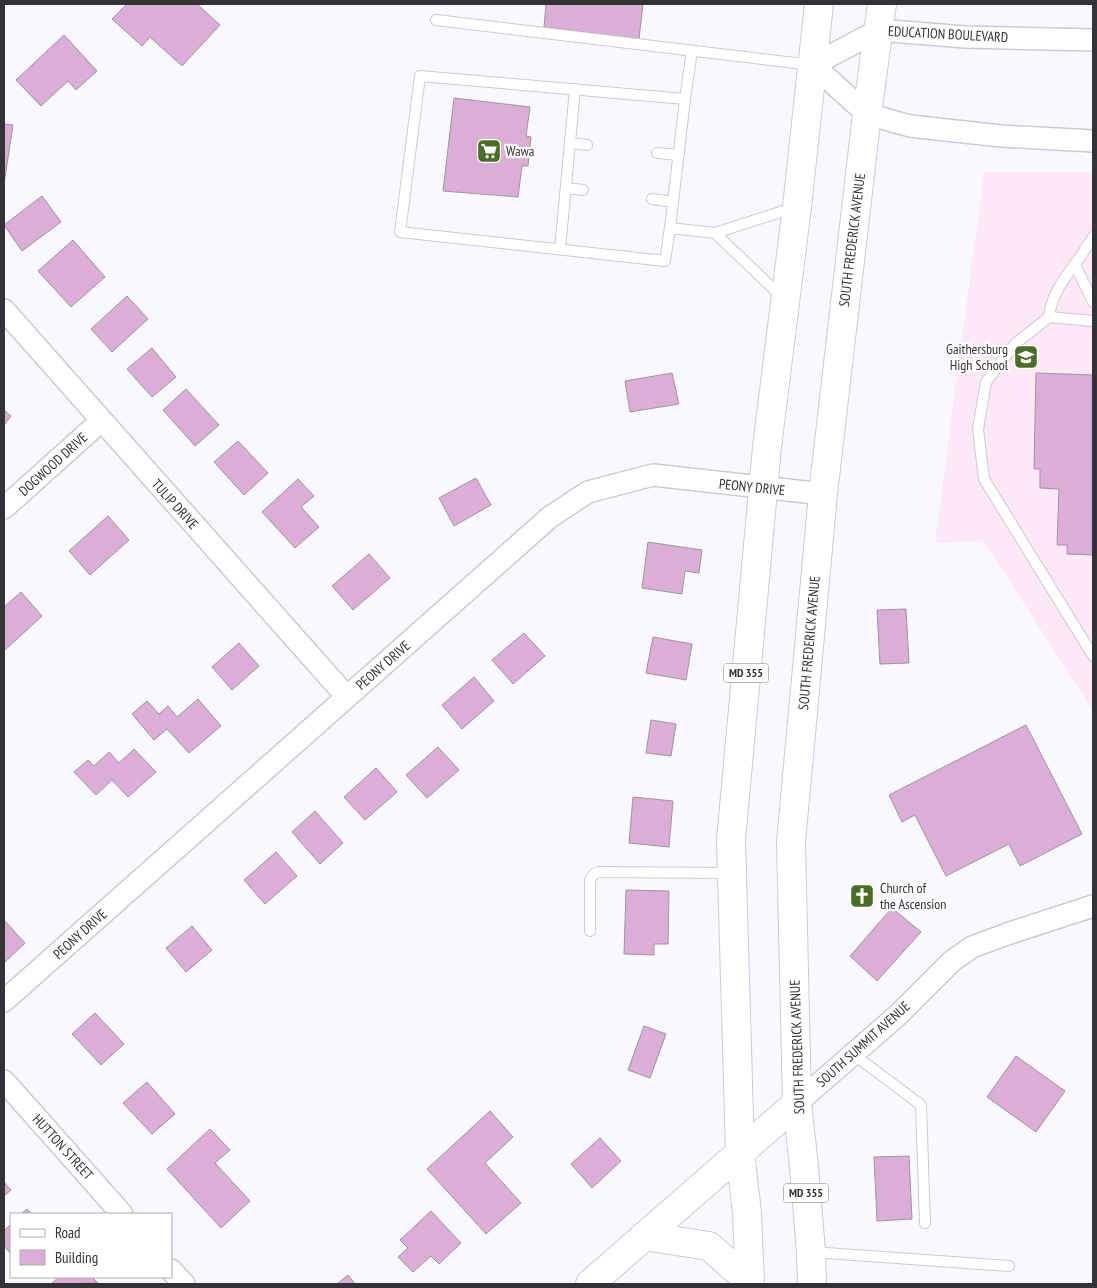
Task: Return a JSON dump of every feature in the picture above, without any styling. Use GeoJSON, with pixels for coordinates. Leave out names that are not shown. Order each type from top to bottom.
{"type":"FeatureCollection","features":[{"type":"Feature","properties":{"kind":"main road","name":"MD 355"},"geometry":{"type":"LineString","coordinates":[[750,1283],[747,1213],[740,1152],[731,840],[763,488],[819,4]]}},
{"type":"Feature","properties":{"kind":"main road","name":"SOUTH FREDERICK AVENUE"},"geometry":{"type":"LineString","coordinates":[[812,1284],[811,1252],[797,1103],[791,842],[823,494],[880,17]]}},
{"type":"Feature","properties":{"kind":"main road","name":"SOUTH SUMMIT AVENUE"},"geometry":{"type":"LineString","coordinates":[[590,1284],[797,1103]]}},
{"type":"Feature","properties":{"kind":"main road"},"geometry":{"type":"LineString","coordinates":[[644,1236],[709,1246],[750,1283]]}},
{"type":"Feature","properties":{"kind":"street","name":"EDUCATION BOULEVARD"},"geometry":{"type":"LineString","coordinates":[[812,65],[880,17],[965,37],[1093,40]]}},
{"type":"Feature","properties":{"kind":"street"},"geometry":{"type":"LineString","coordinates":[[812,65],[867,114],[910,126],[1001,136],[1093,141]]}},
{"type":"Feature","properties":{"kind":"street","name":"TULIP DRIVE"},"geometry":{"type":"LineString","coordinates":[[4,310],[347,697]]}},
{"type":"Feature","properties":{"kind":"street","name":"DOGWOOD DRIVE"},"geometry":{"type":"LineString","coordinates":[[4,508],[101,421]]}},
{"type":"Feature","properties":{"kind":"street","name":"PEONY DRIVE"},"geometry":{"type":"LineString","coordinates":[[4,1002],[550,517],[588,492],[653,475],[823,494]]}},
{"type":"Feature","properties":{"kind":"street","name":"SOUTH SUMMIT AVENUE"},"geometry":{"type":"LineString","coordinates":[[797,1103],[898,1015],[952,961],[972,947],[1093,906]]}},
{"type":"Feature","properties":{"kind":"street","name":"HUTTON STREET"},"geometry":{"type":"LineString","coordinates":[[4,1081],[121,1213]]}},
{"type":"Feature","properties":{"kind":"street"},"geometry":{"type":"LineString","coordinates":[[172,1271],[184,1284]]}},
{"type":"Feature","properties":{"kind":"lane"},"geometry":{"type":"LineString","coordinates":[[436,20],[812,65]]}},
{"type":"Feature","properties":{"kind":"lane"},"geometry":{"type":"LineString","coordinates":[[686,99],[420,76],[400,232],[665,261],[670,228],[692,51]]}},
{"type":"Feature","properties":{"kind":"lane"},"geometry":{"type":"LineString","coordinates":[[560,249],[575,89]]}},
{"type":"Feature","properties":{"kind":"lane"},"geometry":{"type":"LineString","coordinates":[[570,143],[587,145]]}},
{"type":"Feature","properties":{"kind":"lane"},"geometry":{"type":"LineString","coordinates":[[657,153],[678,156]]}},
{"type":"Feature","properties":{"kind":"lane"},"geometry":{"type":"LineString","coordinates":[[566,188],[583,190]]}},
{"type":"Feature","properties":{"kind":"lane"},"geometry":{"type":"LineString","coordinates":[[652,199],[673,202]]}},
{"type":"Feature","properties":{"kind":"lane"},"geometry":{"type":"LineString","coordinates":[[670,228],[715,234],[797,207]]}},
{"type":"Feature","properties":{"kind":"lane"},"geometry":{"type":"LineString","coordinates":[[715,234],[786,300]]}},
{"type":"Feature","properties":{"kind":"lane"},"geometry":{"type":"LineString","coordinates":[[1049,317],[1050,308],[1065,275],[1075,264],[1093,237]]}},
{"type":"Feature","properties":{"kind":"lane"},"geometry":{"type":"LineString","coordinates":[[1075,264],[1093,302]]}},
{"type":"Feature","properties":{"kind":"lane"},"geometry":{"type":"LineString","coordinates":[[1093,320],[1049,317],[1016,343],[986,382],[978,429],[984,479],[1093,656]]}},
{"type":"Feature","properties":{"kind":"lane"},"geometry":{"type":"LineString","coordinates":[[590,931],[590,880],[594,874],[599,872],[733,873]]}},
{"type":"Feature","properties":{"kind":"lane"},"geometry":{"type":"LineString","coordinates":[[853,1054],[921,1104],[925,1223]]}},
{"type":"Feature","properties":{"kind":"lane"},"geometry":{"type":"LineString","coordinates":[[811,1252],[1009,1266]]}},
{"type":"Feature","properties":{"kind":"shaded area","name":"Gaithersburg High School"},"geometry":{"type":"Polygon","coordinates":[[[984,172],[1093,172],[1093,711],[984,541],[935,543],[984,172]]]}},
{"type":"Feature","properties":{"kind":"building"},"geometry":{"type":"Polygon","coordinates":[[[127,4],[197,4],[220,25],[182,66],[150,37],[142,46],[112,19],[127,4]]]}},
{"type":"Feature","properties":{"kind":"building"},"geometry":{"type":"Polygon","coordinates":[[[546,4],[643,4],[639,39],[544,27],[546,4]]]}},
{"type":"Feature","properties":{"kind":"building"},"geometry":{"type":"Polygon","coordinates":[[[64,35],[97,71],[76,90],[68,81],[41,106],[16,80],[64,35]]]}},
{"type":"Feature","properties":{"kind":"building","name":"Wawa"},"geometry":{"type":"Polygon","coordinates":[[[454,98],[530,107],[526,136],[531,137],[528,166],[522,166],[518,197],[443,191],[454,98]]]}},
{"type":"Feature","properties":{"kind":"building"},"geometry":{"type":"Polygon","coordinates":[[[4,124],[13,125],[4,184],[4,124]]]}},
{"type":"Feature","properties":{"kind":"building"},"geometry":{"type":"Polygon","coordinates":[[[42,196],[61,222],[22,251],[4,225],[42,196]]]}},
{"type":"Feature","properties":{"kind":"building"},"geometry":{"type":"Polygon","coordinates":[[[73,240],[105,277],[71,307],[38,271],[73,240]]]}},
{"type":"Feature","properties":{"kind":"building"},"geometry":{"type":"Polygon","coordinates":[[[127,296],[148,319],[112,352],[91,329],[127,296]]]}},
{"type":"Feature","properties":{"kind":"building"},"geometry":{"type":"Polygon","coordinates":[[[152,348],[176,377],[152,397],[127,369],[152,348]]]}},
{"type":"Feature","properties":{"kind":"building"},"geometry":{"type":"Polygon","coordinates":[[[672,373],[679,404],[630,412],[625,381],[672,373]]]}},
{"type":"Feature","properties":{"kind":"building"},"geometry":{"type":"Polygon","coordinates":[[[1036,373],[1093,375],[1093,555],[1067,554],[1067,545],[1057,545],[1059,489],[1040,488],[1040,469],[1034,469],[1036,373]]]}},
{"type":"Feature","properties":{"kind":"building"},"geometry":{"type":"Polygon","coordinates":[[[186,389],[219,425],[195,446],[163,410],[186,389]]]}},
{"type":"Feature","properties":{"kind":"building"},"geometry":{"type":"Polygon","coordinates":[[[4,410],[11,416],[4,425],[4,410]]]}},
{"type":"Feature","properties":{"kind":"building"},"geometry":{"type":"Polygon","coordinates":[[[238,441],[268,473],[244,495],[214,462],[238,441]]]}},
{"type":"Feature","properties":{"kind":"building"},"geometry":{"type":"Polygon","coordinates":[[[476,478],[491,505],[454,526],[439,498],[476,478]]]}},
{"type":"Feature","properties":{"kind":"building"},"geometry":{"type":"Polygon","coordinates":[[[298,479],[314,496],[301,507],[319,527],[295,548],[262,512],[298,479]]]}},
{"type":"Feature","properties":{"kind":"building"},"geometry":{"type":"Polygon","coordinates":[[[108,516],[129,540],[90,575],[69,551],[108,516]]]}},
{"type":"Feature","properties":{"kind":"building"},"geometry":{"type":"Polygon","coordinates":[[[648,542],[702,550],[699,573],[685,571],[682,594],[642,588],[648,542]]]}},
{"type":"Feature","properties":{"kind":"building"},"geometry":{"type":"Polygon","coordinates":[[[369,554],[390,578],[353,610],[332,586],[369,554]]]}},
{"type":"Feature","properties":{"kind":"building"},"geometry":{"type":"Polygon","coordinates":[[[21,592],[42,616],[4,651],[4,607],[21,592]]]}},
{"type":"Feature","properties":{"kind":"building"},"geometry":{"type":"Polygon","coordinates":[[[906,609],[909,663],[880,664],[877,610],[906,609]]]}},
{"type":"Feature","properties":{"kind":"building"},"geometry":{"type":"Polygon","coordinates":[[[524,633],[545,656],[513,684],[492,660],[524,633]]]}},
{"type":"Feature","properties":{"kind":"building"},"geometry":{"type":"Polygon","coordinates":[[[653,637],[692,644],[686,680],[646,673],[653,637]]]}},
{"type":"Feature","properties":{"kind":"building"},"geometry":{"type":"Polygon","coordinates":[[[239,643],[259,666],[232,690],[212,667],[239,643]]]}},
{"type":"Feature","properties":{"kind":"building"},"geometry":{"type":"Polygon","coordinates":[[[474,677],[494,701],[462,729],[442,705],[474,677]]]}},
{"type":"Feature","properties":{"kind":"building"},"geometry":{"type":"Polygon","coordinates":[[[198,699],[221,726],[189,753],[167,729],[154,740],[132,714],[147,701],[159,714],[168,706],[177,717],[198,699]]]}},
{"type":"Feature","properties":{"kind":"building"},"geometry":{"type":"Polygon","coordinates":[[[651,720],[676,724],[671,756],[646,753],[651,720]]]}},
{"type":"Feature","properties":{"kind":"building"},"geometry":{"type":"Polygon","coordinates":[[[1026,725],[1082,834],[1020,866],[1009,844],[946,876],[915,815],[902,822],[889,795],[1026,725]]]}},
{"type":"Feature","properties":{"kind":"building"},"geometry":{"type":"Polygon","coordinates":[[[438,747],[459,770],[427,798],[406,775],[438,747]]]}},
{"type":"Feature","properties":{"kind":"building"},"geometry":{"type":"Polygon","coordinates":[[[134,749],[156,772],[128,797],[112,780],[96,795],[74,772],[88,760],[94,766],[109,752],[119,763],[134,749]]]}},
{"type":"Feature","properties":{"kind":"building"},"geometry":{"type":"Polygon","coordinates":[[[376,768],[397,792],[365,820],[344,797],[376,768]]]}},
{"type":"Feature","properties":{"kind":"building"},"geometry":{"type":"Polygon","coordinates":[[[633,797],[673,801],[669,847],[629,843],[633,797]]]}},
{"type":"Feature","properties":{"kind":"building"},"geometry":{"type":"Polygon","coordinates":[[[315,811],[343,843],[320,864],[292,832],[315,811]]]}},
{"type":"Feature","properties":{"kind":"building"},"geometry":{"type":"Polygon","coordinates":[[[276,852],[297,876],[265,904],[244,880],[276,852]]]}},
{"type":"Feature","properties":{"kind":"building"},"geometry":{"type":"Polygon","coordinates":[[[626,890],[669,891],[668,944],[654,944],[654,955],[624,954],[626,890]]]}},
{"type":"Feature","properties":{"kind":"building"},"geometry":{"type":"Polygon","coordinates":[[[892,908],[921,932],[877,981],[850,956],[892,908]]]}},
{"type":"Feature","properties":{"kind":"building"},"geometry":{"type":"Polygon","coordinates":[[[4,920],[25,943],[4,963],[4,920]]]}},
{"type":"Feature","properties":{"kind":"building"},"geometry":{"type":"Polygon","coordinates":[[[192,926],[212,950],[186,972],[166,948],[192,926]]]}},
{"type":"Feature","properties":{"kind":"building"},"geometry":{"type":"Polygon","coordinates":[[[95,1013],[124,1044],[101,1065],[72,1034],[95,1013]]]}},
{"type":"Feature","properties":{"kind":"building"},"geometry":{"type":"Polygon","coordinates":[[[644,1026],[666,1034],[650,1078],[628,1070],[644,1026]]]}},
{"type":"Feature","properties":{"kind":"building"},"geometry":{"type":"Polygon","coordinates":[[[1016,1056],[1065,1091],[1036,1132],[987,1097],[1016,1056]]]}},
{"type":"Feature","properties":{"kind":"building"},"geometry":{"type":"Polygon","coordinates":[[[147,1082],[175,1114],[152,1134],[123,1103],[147,1082]]]}},
{"type":"Feature","properties":{"kind":"building"},"geometry":{"type":"Polygon","coordinates":[[[490,1111],[513,1137],[485,1163],[521,1203],[486,1234],[427,1169],[490,1111]]]}},
{"type":"Feature","properties":{"kind":"building"},"geometry":{"type":"Polygon","coordinates":[[[210,1129],[230,1150],[215,1163],[250,1201],[221,1228],[167,1169],[210,1129]]]}},
{"type":"Feature","properties":{"kind":"building"},"geometry":{"type":"Polygon","coordinates":[[[600,1138],[621,1161],[592,1188],[571,1164],[600,1138]]]}},
{"type":"Feature","properties":{"kind":"building"},"geometry":{"type":"Polygon","coordinates":[[[909,1156],[912,1219],[877,1221],[874,1157],[909,1156]]]}},
{"type":"Feature","properties":{"kind":"building"},"geometry":{"type":"Polygon","coordinates":[[[4,1182],[11,1190],[4,1196],[4,1182]]]}},
{"type":"Feature","properties":{"kind":"building"},"geometry":{"type":"Polygon","coordinates":[[[27,1209],[31,1213],[22,1213],[27,1209]]]}},
{"type":"Feature","properties":{"kind":"building"},"geometry":{"type":"Polygon","coordinates":[[[431,1211],[461,1243],[439,1264],[431,1256],[413,1272],[398,1257],[408,1248],[400,1240],[431,1211]]]}},
{"type":"Feature","properties":{"kind":"building"},"geometry":{"type":"Polygon","coordinates":[[[10,1225],[10,1253],[4,1246],[4,1231],[10,1225]]]}},
{"type":"Feature","properties":{"kind":"building"},"geometry":{"type":"Polygon","coordinates":[[[348,1275],[355,1284],[337,1284],[348,1275]]]}},
{"type":"Feature","properties":{"kind":"building"},"geometry":{"type":"Polygon","coordinates":[[[58,1278],[93,1278],[98,1283],[51,1284],[58,1278]]]}},
{"type":"Feature","properties":{"kind":"place","name":"Wawa"},"geometry":{"type":"Point","coordinates":[489,151]}},
{"type":"Feature","properties":{"kind":"place","name":"Gaithersburg High School"},"geometry":{"type":"Point","coordinates":[1026,357]}},
{"type":"Feature","properties":{"kind":"place","name":"Church of the Ascension"},"geometry":{"type":"Point","coordinates":[862,896]}}]}
